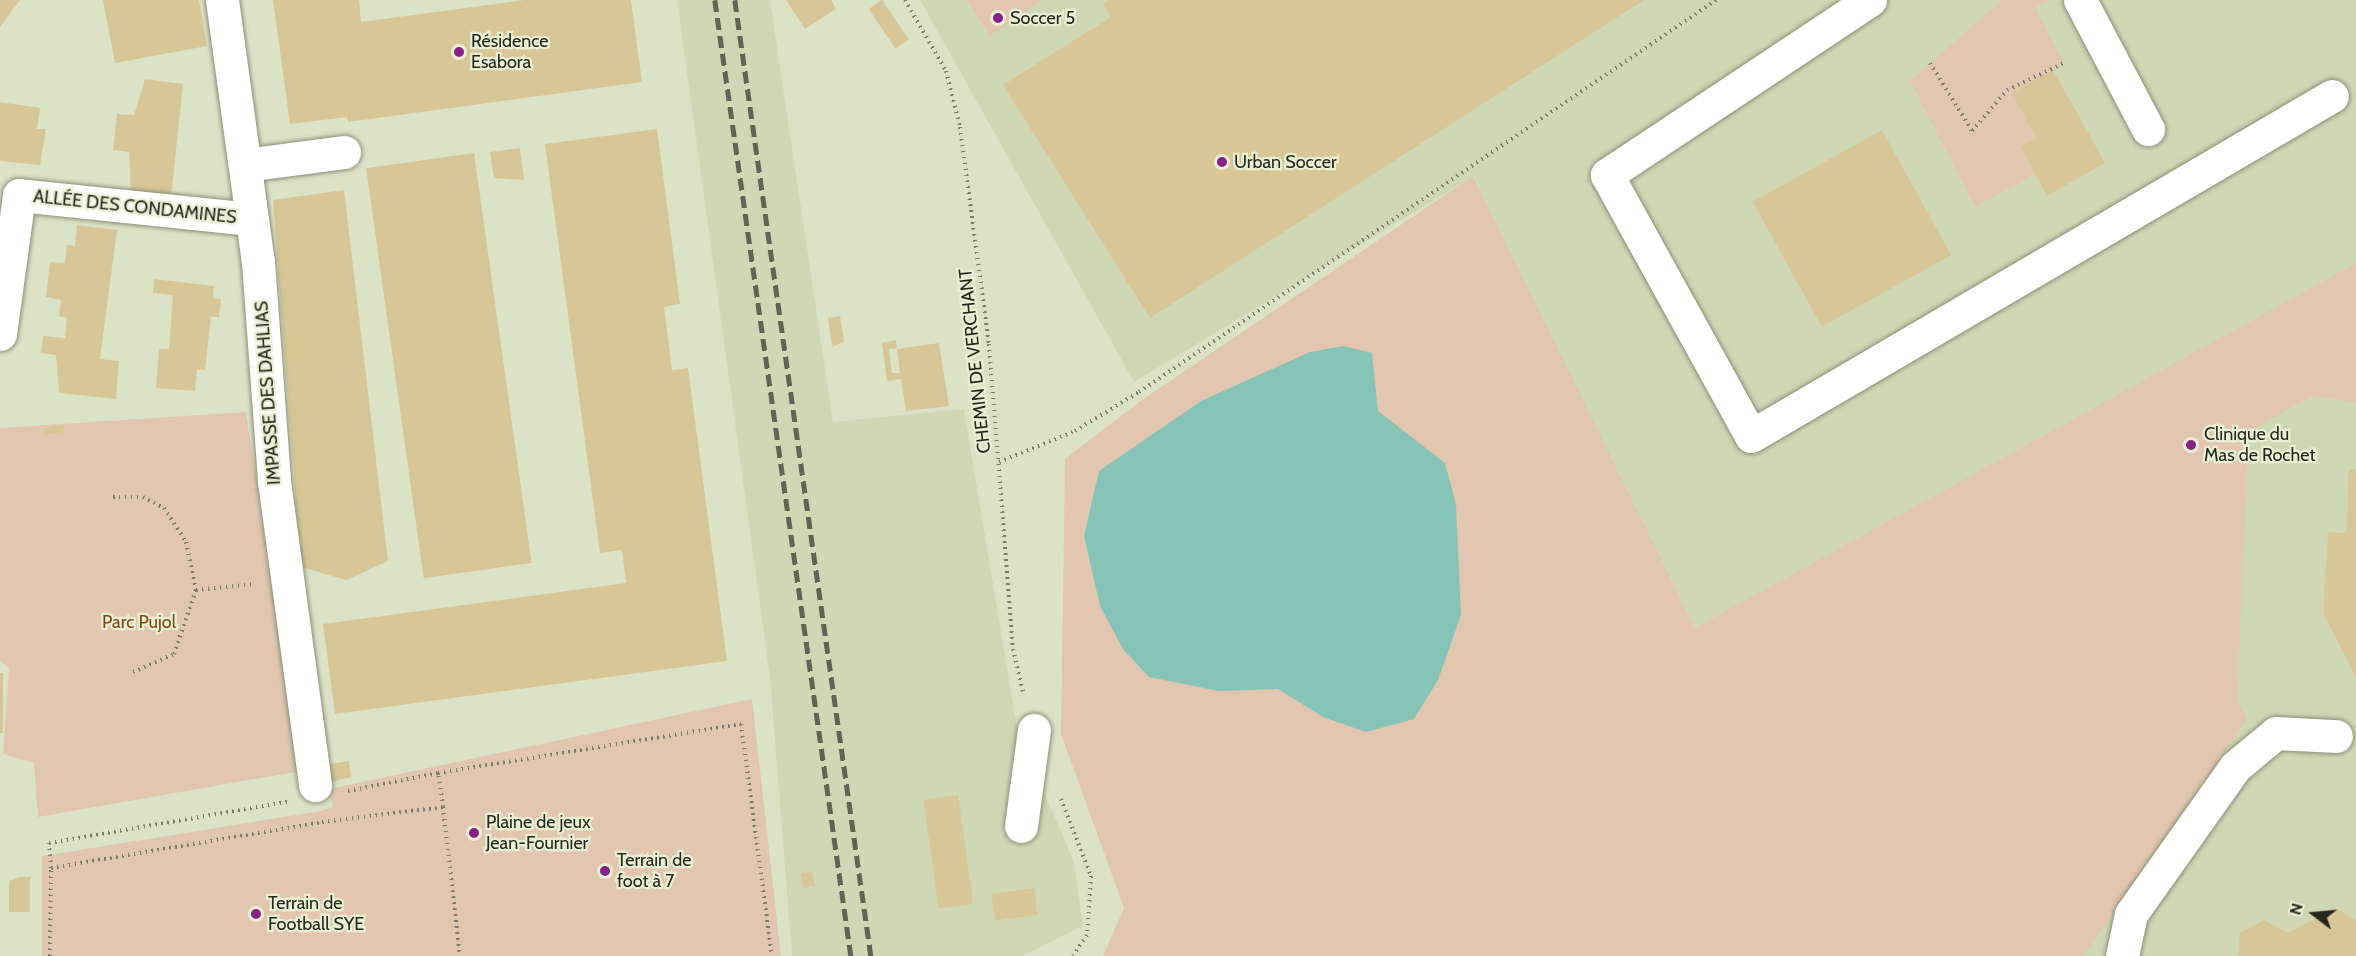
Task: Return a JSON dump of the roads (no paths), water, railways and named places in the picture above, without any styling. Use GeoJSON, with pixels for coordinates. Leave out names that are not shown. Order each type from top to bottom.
{"type":"FeatureCollection","features":[{"type":"Feature","properties":{"kind":"street","name":"IMPASSE DES DAHLIAS"},"geometry":{"type":"LineString","coordinates":[[222,0],[252,219],[288,582],[318,798]]}},
{"type":"Feature","properties":{"kind":"street"},"geometry":{"type":"LineString","coordinates":[[1870,0],[1607,175],[1751,436],[2332,96]]}},
{"type":"Feature","properties":{"kind":"street"},"geometry":{"type":"LineString","coordinates":[[2080,0],[2148,129]]}},
{"type":"Feature","properties":{"kind":"street"},"geometry":{"type":"LineString","coordinates":[[245,165],[344,152]]}},
{"type":"Feature","properties":{"kind":"street","name":"ALLÉE DES CONDAMINES"},"geometry":{"type":"LineString","coordinates":[[0,334],[7,231],[19,195],[252,219]]}},
{"type":"Feature","properties":{"kind":"street"},"geometry":{"type":"LineString","coordinates":[[1021,826],[1034,730]]}},
{"type":"Feature","properties":{"kind":"street"},"geometry":{"type":"LineString","coordinates":[[2122,956],[2131,914],[2235,767],[2276,733],[2336,736]]}},
{"type":"Feature","properties":{"kind":"water"},"geometry":{"type":"Polygon","coordinates":[[[1343,346],[1372,353],[1378,411],[1445,463],[1456,505],[1461,615],[1438,680],[1414,719],[1366,732],[1323,717],[1278,689],[1219,691],[1149,677],[1123,649],[1100,606],[1084,536],[1099,471],[1201,401],[1310,352],[1343,346]]]}},
{"type":"Feature","properties":{"kind":"railway"},"geometry":{"type":"LineString","coordinates":[[715,0],[851,956]]}},
{"type":"Feature","properties":{"kind":"railway"},"geometry":{"type":"LineString","coordinates":[[735,0],[871,956]]}},
{"type":"Feature","properties":{"kind":"place","name":"Soccer 5"},"geometry":{"type":"Point","coordinates":[998,18]}},
{"type":"Feature","properties":{"kind":"place","name":"Résidence Esabora"},"geometry":{"type":"Point","coordinates":[459,52]}},
{"type":"Feature","properties":{"kind":"place","name":"Urban Soccer"},"geometry":{"type":"Point","coordinates":[1222,162]}},
{"type":"Feature","properties":{"kind":"place","name":"Clinique du Mas de Rochet"},"geometry":{"type":"Point","coordinates":[2191,445]}},
{"type":"Feature","properties":{"kind":"place","name":"Plaine de jeux Jean-Fournier"},"geometry":{"type":"Point","coordinates":[474,833]}},
{"type":"Feature","properties":{"kind":"place","name":"Terrain de foot à 7"},"geometry":{"type":"Point","coordinates":[605,871]}},
{"type":"Feature","properties":{"kind":"place","name":"Terrain de Football SYE"},"geometry":{"type":"Point","coordinates":[256,914]}},
{"type":"Feature","properties":{"kind":"park label","name":"Parc Pujol"},"geometry":{"type":"Point","coordinates":[139,622]}}]}
